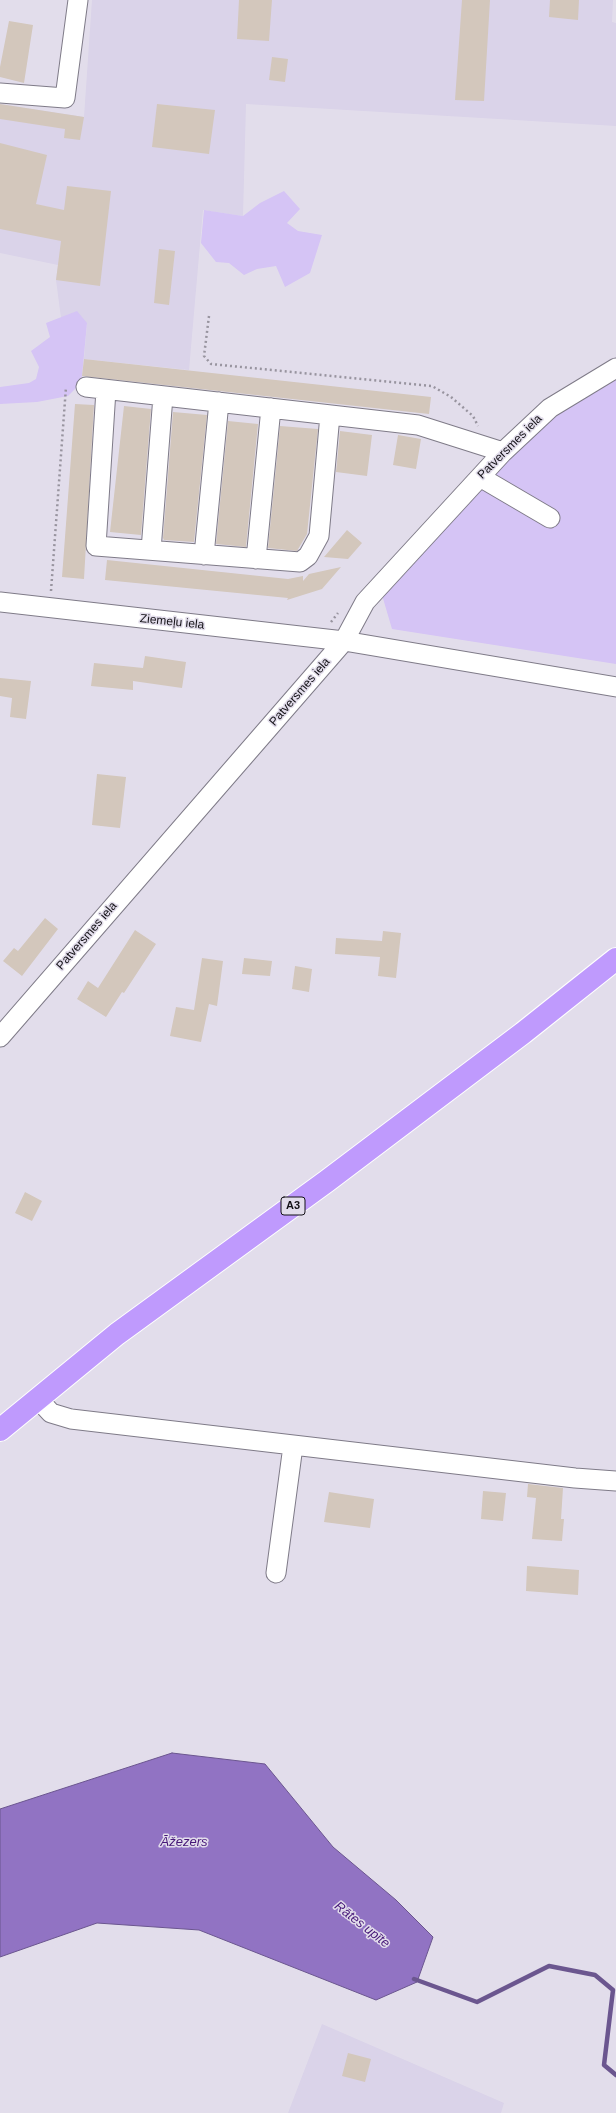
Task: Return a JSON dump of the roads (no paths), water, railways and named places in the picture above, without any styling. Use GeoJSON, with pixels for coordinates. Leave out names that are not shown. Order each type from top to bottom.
{"type":"FeatureCollection","features":[{"type":"Feature","properties":{"kind":"highway","name":"A3"},"geometry":{"type":"LineString","coordinates":[[0,1430],[117,1334],[327,1181],[523,1033],[616,959]]}},
{"type":"Feature","properties":{"kind":"street"},"geometry":{"type":"LineString","coordinates":[[0,93],[65,98],[78,0]]}},
{"type":"Feature","properties":{"kind":"street","name":"Patversmes iela"},"geometry":{"type":"LineString","coordinates":[[0,1037],[344,641],[365,602],[480,477],[496,450],[550,408],[616,368]]}},
{"type":"Feature","properties":{"kind":"street"},"geometry":{"type":"LineString","coordinates":[[86,387],[418,425],[496,450]]}},
{"type":"Feature","properties":{"kind":"street"},"geometry":{"type":"LineString","coordinates":[[106,390],[96,546],[300,562],[308,556],[319,536],[330,415]]}},
{"type":"Feature","properties":{"kind":"street"},"geometry":{"type":"LineString","coordinates":[[151,550],[163,396]]}},
{"type":"Feature","properties":{"kind":"street"},"geometry":{"type":"LineString","coordinates":[[204,555],[219,402]]}},
{"type":"Feature","properties":{"kind":"street"},"geometry":{"type":"LineString","coordinates":[[256,559],[271,408]]}},
{"type":"Feature","properties":{"kind":"street"},"geometry":{"type":"LineString","coordinates":[[480,477],[550,518]]}},
{"type":"Feature","properties":{"kind":"street","name":"Ziemeļu iela"},"geometry":{"type":"LineString","coordinates":[[0,602],[344,641],[616,687]]}},
{"type":"Feature","properties":{"kind":"street"},"geometry":{"type":"LineString","coordinates":[[38,1399],[51,1413],[71,1419],[292,1446],[575,1478],[616,1481]]}},
{"type":"Feature","properties":{"kind":"street"},"geometry":{"type":"LineString","coordinates":[[276,1573],[292,1446]]}},
{"type":"Feature","properties":{"kind":"water","name":"Āžezers"},"geometry":{"type":"Polygon","coordinates":[[[172,1753],[265,1764],[333,1847],[396,1900],[433,1937],[417,1982],[376,2000],[199,1930],[97,1923],[0,1957],[0,1809],[172,1753]]]}},
{"type":"Feature","properties":{"kind":"waterway","name":"Rātes upīte"},"geometry":{"type":"LineString","coordinates":[[414,1979],[477,2002],[549,1966],[595,1975],[613,1990],[604,2065],[616,2075]]}}]}
